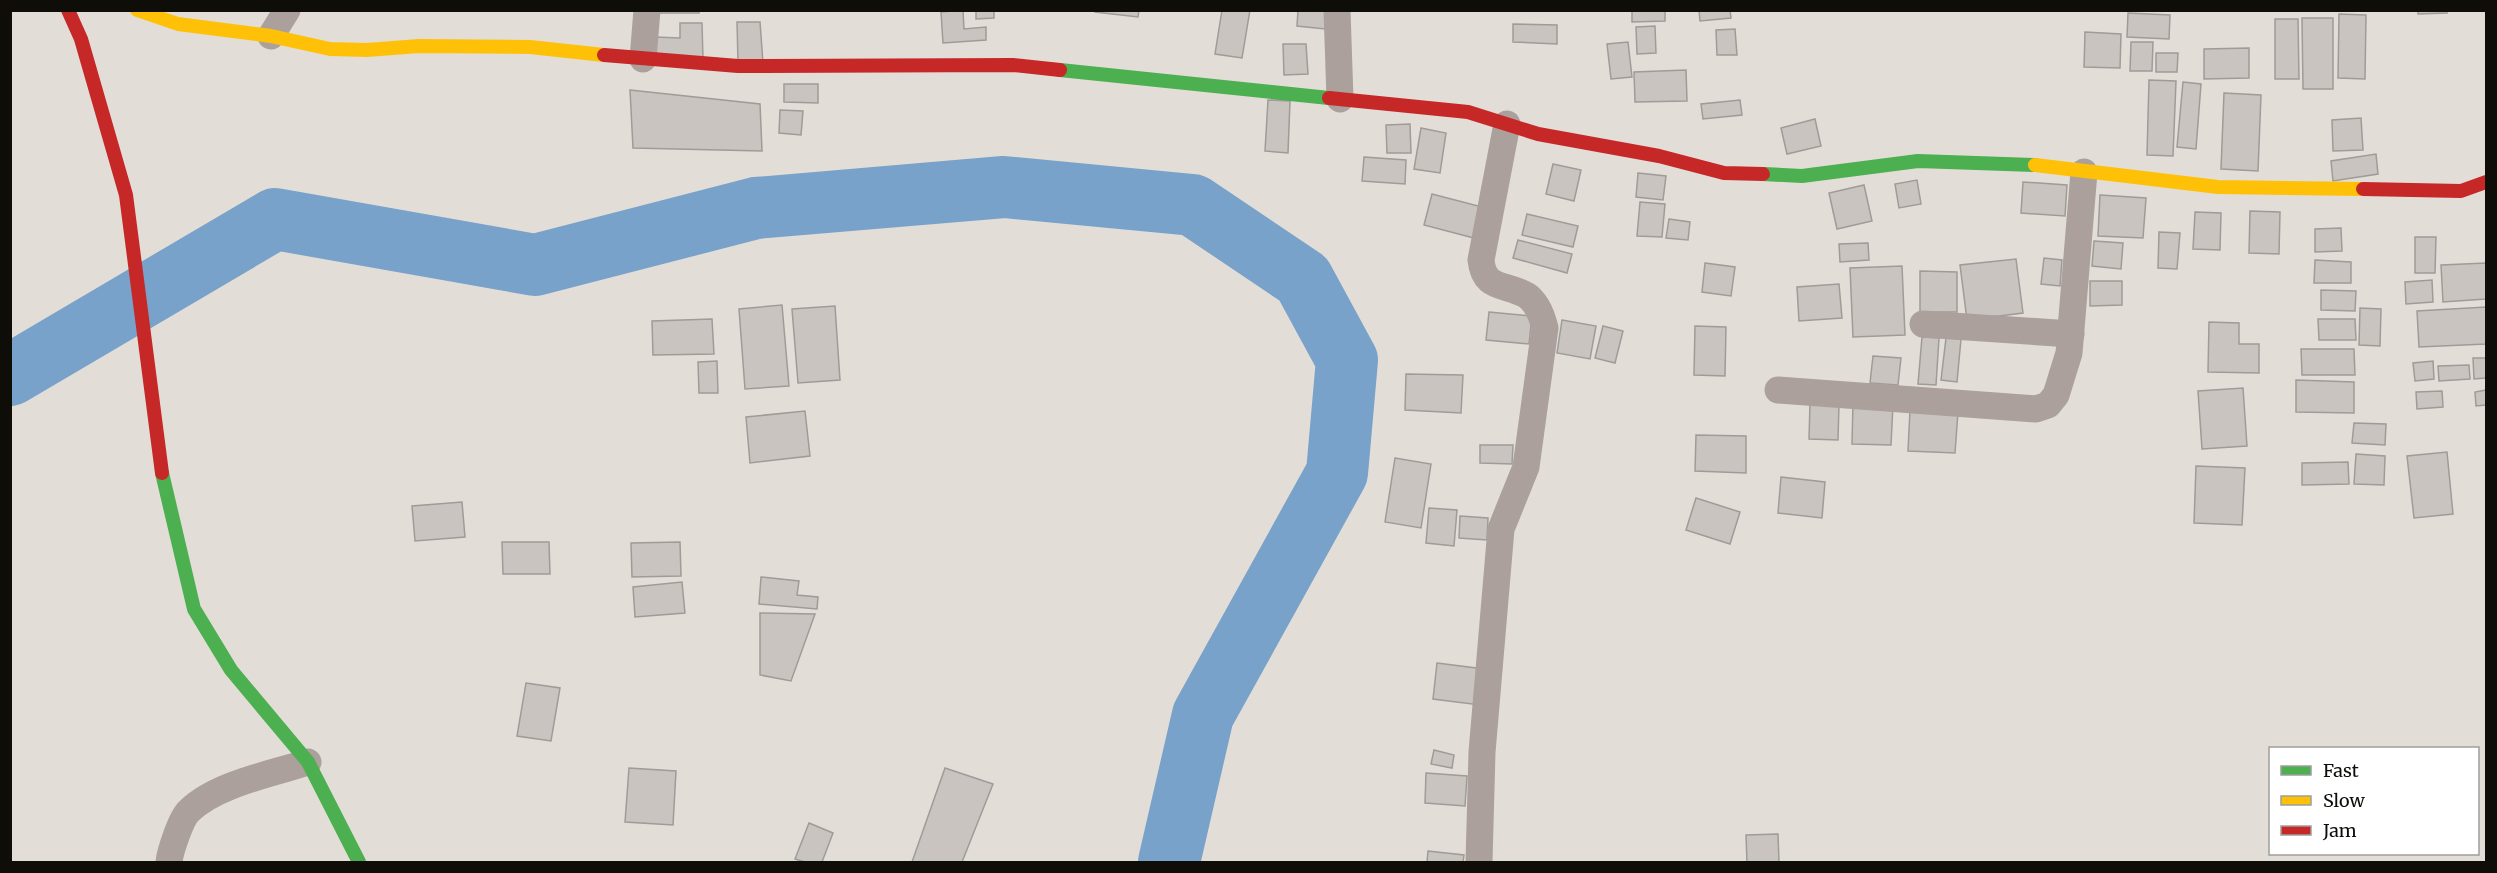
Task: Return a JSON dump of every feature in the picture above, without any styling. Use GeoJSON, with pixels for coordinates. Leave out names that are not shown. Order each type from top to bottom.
{"type":"FeatureCollection","features":[{"type":"Feature","properties":{"kind":"street"},"geometry":{"type":"LineString","coordinates":[[68,10],[81,39],[126,195],[161,468],[194,609],[231,670],[308,762],[359,862]]}},
{"type":"Feature","properties":{"kind":"street"},"geometry":{"type":"LineString","coordinates":[[137,10],[178,24],[271,36],[330,49],[367,50],[419,45],[530,47],[643,60],[738,66],[1013,65],[1468,112],[1538,134],[1659,156],[1724,173],[1802,176],[1918,161],[2054,166],[2084,172],[2218,187],[2461,191],[2487,182]]}},
{"type":"Feature","properties":{"kind":"street"},"geometry":{"type":"LineString","coordinates":[[271,36],[287,10]]}},
{"type":"Feature","properties":{"kind":"street"},"geometry":{"type":"LineString","coordinates":[[643,60],[647,10]]}},
{"type":"Feature","properties":{"kind":"street"},"geometry":{"type":"LineString","coordinates":[[1337,10],[1340,99]]}},
{"type":"Feature","properties":{"kind":"street"},"geometry":{"type":"LineString","coordinates":[[1479,862],[1482,752],[1502,529],[1526,467],[1545,328],[1541,312],[1528,296],[1489,282],[1483,272],[1481,260],[1507,124]]}},
{"type":"Feature","properties":{"kind":"street"},"geometry":{"type":"LineString","coordinates":[[1778,390],[2036,409],[2048,405],[2056,395],[2069,352],[2084,172]]}},
{"type":"Feature","properties":{"kind":"street"},"geometry":{"type":"LineString","coordinates":[[1923,324],[2071,334]]}},
{"type":"Feature","properties":{"kind":"street"},"geometry":{"type":"LineString","coordinates":[[169,862],[187,812],[218,791],[308,762]]}},
{"type":"Feature","properties":{"kind":"building"},"geometry":{"type":"Polygon","coordinates":[[[652,10],[699,10],[699,13],[652,13],[652,10]]]}},
{"type":"Feature","properties":{"kind":"building"},"geometry":{"type":"Polygon","coordinates":[[[963,10],[964,29],[986,27],[986,40],[943,43],[941,12],[963,10]]]}},
{"type":"Feature","properties":{"kind":"building"},"geometry":{"type":"Polygon","coordinates":[[[976,10],[994,10],[994,18],[976,19],[976,10]]]}},
{"type":"Feature","properties":{"kind":"building"},"geometry":{"type":"Polygon","coordinates":[[[1095,10],[1139,10],[1138,17],[1095,12],[1095,10]]]}},
{"type":"Feature","properties":{"kind":"building"},"geometry":{"type":"Polygon","coordinates":[[[1222,10],[1250,10],[1242,58],[1215,54],[1222,10]]]}},
{"type":"Feature","properties":{"kind":"building"},"geometry":{"type":"Polygon","coordinates":[[[1298,10],[1327,10],[1325,29],[1297,26],[1298,10]]]}},
{"type":"Feature","properties":{"kind":"building"},"geometry":{"type":"Polygon","coordinates":[[[1632,10],[1665,10],[1665,21],[1632,22],[1632,10]]]}},
{"type":"Feature","properties":{"kind":"building"},"geometry":{"type":"Polygon","coordinates":[[[1699,10],[1730,10],[1731,18],[1700,21],[1699,10]]]}},
{"type":"Feature","properties":{"kind":"building"},"geometry":{"type":"Polygon","coordinates":[[[2418,10],[2447,10],[2447,13],[2418,14],[2418,10]]]}},
{"type":"Feature","properties":{"kind":"building"},"geometry":{"type":"Polygon","coordinates":[[[2128,13],[2170,15],[2169,39],[2127,37],[2128,13]]]}},
{"type":"Feature","properties":{"kind":"building"},"geometry":{"type":"Polygon","coordinates":[[[2339,14],[2366,15],[2365,79],[2338,78],[2339,14]]]}},
{"type":"Feature","properties":{"kind":"building"},"geometry":{"type":"Polygon","coordinates":[[[2302,18],[2333,18],[2333,89],[2303,89],[2302,18]]]}},
{"type":"Feature","properties":{"kind":"building"},"geometry":{"type":"Polygon","coordinates":[[[2275,19],[2298,19],[2299,79],[2275,79],[2275,19]]]}},
{"type":"Feature","properties":{"kind":"building"},"geometry":{"type":"Polygon","coordinates":[[[737,22],[760,22],[763,63],[738,62],[737,22]]]}},
{"type":"Feature","properties":{"kind":"building"},"geometry":{"type":"Polygon","coordinates":[[[680,23],[702,23],[703,59],[655,59],[655,37],[680,38],[680,23]]]}},
{"type":"Feature","properties":{"kind":"building"},"geometry":{"type":"Polygon","coordinates":[[[1513,24],[1557,25],[1557,44],[1513,42],[1513,24]]]}},
{"type":"Feature","properties":{"kind":"building"},"geometry":{"type":"Polygon","coordinates":[[[1655,26],[1656,53],[1637,54],[1636,27],[1655,26]]]}},
{"type":"Feature","properties":{"kind":"building"},"geometry":{"type":"Polygon","coordinates":[[[1735,29],[1737,55],[1717,55],[1716,30],[1735,29]]]}},
{"type":"Feature","properties":{"kind":"building"},"geometry":{"type":"Polygon","coordinates":[[[2085,32],[2121,34],[2120,68],[2084,67],[2085,32]]]}},
{"type":"Feature","properties":{"kind":"building"},"geometry":{"type":"Polygon","coordinates":[[[1628,42],[1632,77],[1611,79],[1607,44],[1628,42]]]}},
{"type":"Feature","properties":{"kind":"building"},"geometry":{"type":"Polygon","coordinates":[[[2131,42],[2153,42],[2152,71],[2130,71],[2131,42]]]}},
{"type":"Feature","properties":{"kind":"building"},"geometry":{"type":"Polygon","coordinates":[[[1283,44],[1306,44],[1308,74],[1284,75],[1283,44]]]}},
{"type":"Feature","properties":{"kind":"building"},"geometry":{"type":"Polygon","coordinates":[[[2249,48],[2249,78],[2204,79],[2204,49],[2249,48]]]}},
{"type":"Feature","properties":{"kind":"building"},"geometry":{"type":"Polygon","coordinates":[[[2156,53],[2178,53],[2177,72],[2156,72],[2156,53]]]}},
{"type":"Feature","properties":{"kind":"building"},"geometry":{"type":"Polygon","coordinates":[[[1686,70],[1687,101],[1635,102],[1634,72],[1686,70]]]}},
{"type":"Feature","properties":{"kind":"building"},"geometry":{"type":"Polygon","coordinates":[[[2149,80],[2176,81],[2173,156],[2147,155],[2149,80]]]}},
{"type":"Feature","properties":{"kind":"building"},"geometry":{"type":"Polygon","coordinates":[[[2183,82],[2201,84],[2196,149],[2177,147],[2183,82]]]}},
{"type":"Feature","properties":{"kind":"building"},"geometry":{"type":"Polygon","coordinates":[[[784,84],[818,84],[818,103],[784,102],[784,84]]]}},
{"type":"Feature","properties":{"kind":"building"},"geometry":{"type":"Polygon","coordinates":[[[630,90],[760,104],[762,151],[633,148],[630,90]]]}},
{"type":"Feature","properties":{"kind":"building"},"geometry":{"type":"Polygon","coordinates":[[[2224,93],[2261,95],[2258,171],[2221,169],[2224,93]]]}},
{"type":"Feature","properties":{"kind":"building"},"geometry":{"type":"Polygon","coordinates":[[[1268,100],[1290,101],[1288,153],[1265,151],[1268,100]]]}},
{"type":"Feature","properties":{"kind":"building"},"geometry":{"type":"Polygon","coordinates":[[[1740,100],[1742,115],[1703,119],[1701,104],[1740,100]]]}},
{"type":"Feature","properties":{"kind":"building"},"geometry":{"type":"Polygon","coordinates":[[[780,110],[803,111],[801,135],[779,133],[780,110]]]}},
{"type":"Feature","properties":{"kind":"building"},"geometry":{"type":"Polygon","coordinates":[[[2361,118],[2363,150],[2333,151],[2332,120],[2361,118]]]}},
{"type":"Feature","properties":{"kind":"building"},"geometry":{"type":"Polygon","coordinates":[[[1815,119],[1821,146],[1787,154],[1781,128],[1815,119]]]}},
{"type":"Feature","properties":{"kind":"building"},"geometry":{"type":"Polygon","coordinates":[[[1410,124],[1411,153],[1387,153],[1386,125],[1410,124]]]}},
{"type":"Feature","properties":{"kind":"building"},"geometry":{"type":"Polygon","coordinates":[[[1421,128],[1446,133],[1440,173],[1414,169],[1421,128]]]}},
{"type":"Feature","properties":{"kind":"building"},"geometry":{"type":"Polygon","coordinates":[[[2376,154],[2378,174],[2333,181],[2331,161],[2376,154]]]}},
{"type":"Feature","properties":{"kind":"building"},"geometry":{"type":"Polygon","coordinates":[[[1364,157],[1406,160],[1405,184],[1362,181],[1364,157]]]}},
{"type":"Feature","properties":{"kind":"building"},"geometry":{"type":"Polygon","coordinates":[[[1553,164],[1581,170],[1574,201],[1546,194],[1553,164]]]}},
{"type":"Feature","properties":{"kind":"building"},"geometry":{"type":"Polygon","coordinates":[[[1638,173],[1666,176],[1663,200],[1636,197],[1638,173]]]}},
{"type":"Feature","properties":{"kind":"building"},"geometry":{"type":"Polygon","coordinates":[[[1917,180],[1921,204],[1899,208],[1895,184],[1917,180]]]}},
{"type":"Feature","properties":{"kind":"building"},"geometry":{"type":"Polygon","coordinates":[[[2023,182],[2067,185],[2065,216],[2021,213],[2023,182]]]}},
{"type":"Feature","properties":{"kind":"building"},"geometry":{"type":"Polygon","coordinates":[[[1864,185],[1872,221],[1837,229],[1829,193],[1864,185]]]}},
{"type":"Feature","properties":{"kind":"building"},"geometry":{"type":"Polygon","coordinates":[[[1432,194],[1482,207],[1474,238],[1424,225],[1432,194]]]}},
{"type":"Feature","properties":{"kind":"building"},"geometry":{"type":"Polygon","coordinates":[[[2100,195],[2146,198],[2143,238],[2098,236],[2100,195]]]}},
{"type":"Feature","properties":{"kind":"building"},"geometry":{"type":"Polygon","coordinates":[[[1640,202],[1665,204],[1662,237],[1637,236],[1640,202]]]}},
{"type":"Feature","properties":{"kind":"building"},"geometry":{"type":"Polygon","coordinates":[[[2250,211],[2280,212],[2279,254],[2249,253],[2250,211]]]}},
{"type":"Feature","properties":{"kind":"building"},"geometry":{"type":"Polygon","coordinates":[[[2195,212],[2221,213],[2220,250],[2193,249],[2195,212]]]}},
{"type":"Feature","properties":{"kind":"building"},"geometry":{"type":"Polygon","coordinates":[[[1527,214],[1578,226],[1573,247],[1522,235],[1527,214]]]}},
{"type":"Feature","properties":{"kind":"building"},"geometry":{"type":"Polygon","coordinates":[[[1669,219],[1690,222],[1688,240],[1666,238],[1669,219]]]}},
{"type":"Feature","properties":{"kind":"building"},"geometry":{"type":"Polygon","coordinates":[[[2341,228],[2342,251],[2315,252],[2315,229],[2341,228]]]}},
{"type":"Feature","properties":{"kind":"building"},"geometry":{"type":"Polygon","coordinates":[[[2159,232],[2180,233],[2177,269],[2158,268],[2159,232]]]}},
{"type":"Feature","properties":{"kind":"building"},"geometry":{"type":"Polygon","coordinates":[[[2415,237],[2436,237],[2435,273],[2415,273],[2415,237]]]}},
{"type":"Feature","properties":{"kind":"building"},"geometry":{"type":"Polygon","coordinates":[[[1518,240],[1572,254],[1567,273],[1513,258],[1518,240]]]}},
{"type":"Feature","properties":{"kind":"building"},"geometry":{"type":"Polygon","coordinates":[[[2094,241],[2123,243],[2121,269],[2092,266],[2094,241]]]}},
{"type":"Feature","properties":{"kind":"building"},"geometry":{"type":"Polygon","coordinates":[[[1868,243],[1869,260],[1840,262],[1839,244],[1868,243]]]}},
{"type":"Feature","properties":{"kind":"building"},"geometry":{"type":"Polygon","coordinates":[[[2044,258],[2062,260],[2060,286],[2041,284],[2044,258]]]}},
{"type":"Feature","properties":{"kind":"building"},"geometry":{"type":"Polygon","coordinates":[[[2016,259],[2023,313],[1967,320],[1960,265],[2016,259]]]}},
{"type":"Feature","properties":{"kind":"building"},"geometry":{"type":"Polygon","coordinates":[[[2315,260],[2351,262],[2351,283],[2314,283],[2315,260]]]}},
{"type":"Feature","properties":{"kind":"building"},"geometry":{"type":"Polygon","coordinates":[[[1705,263],[1735,267],[1731,296],[1702,292],[1705,263]]]}},
{"type":"Feature","properties":{"kind":"building"},"geometry":{"type":"Polygon","coordinates":[[[2486,263],[2486,299],[2443,302],[2441,265],[2486,263]]]}},
{"type":"Feature","properties":{"kind":"building"},"geometry":{"type":"Polygon","coordinates":[[[1902,266],[1905,335],[1853,337],[1850,268],[1902,266]]]}},
{"type":"Feature","properties":{"kind":"building"},"geometry":{"type":"Polygon","coordinates":[[[1920,271],[1957,272],[1957,312],[1920,312],[1920,271]]]}},
{"type":"Feature","properties":{"kind":"building"},"geometry":{"type":"Polygon","coordinates":[[[2432,280],[2433,302],[2406,304],[2405,282],[2432,280]]]}},
{"type":"Feature","properties":{"kind":"building"},"geometry":{"type":"Polygon","coordinates":[[[2090,281],[2122,281],[2122,305],[2090,306],[2090,281]]]}},
{"type":"Feature","properties":{"kind":"building"},"geometry":{"type":"Polygon","coordinates":[[[1839,284],[1842,318],[1799,321],[1797,287],[1839,284]]]}},
{"type":"Feature","properties":{"kind":"building"},"geometry":{"type":"Polygon","coordinates":[[[2321,290],[2356,291],[2355,311],[2321,310],[2321,290]]]}},
{"type":"Feature","properties":{"kind":"building"},"geometry":{"type":"Polygon","coordinates":[[[782,305],[789,386],[745,389],[739,309],[782,305]]]}},
{"type":"Feature","properties":{"kind":"building"},"geometry":{"type":"Polygon","coordinates":[[[835,306],[840,380],[798,383],[792,309],[835,306]]]}},
{"type":"Feature","properties":{"kind":"building"},"geometry":{"type":"Polygon","coordinates":[[[2486,307],[2486,344],[2419,347],[2417,311],[2486,307]]]}},
{"type":"Feature","properties":{"kind":"building"},"geometry":{"type":"Polygon","coordinates":[[[2360,308],[2381,309],[2380,346],[2359,345],[2360,308]]]}},
{"type":"Feature","properties":{"kind":"building"},"geometry":{"type":"Polygon","coordinates":[[[1489,312],[1532,316],[1529,344],[1486,340],[1489,312]]]}},
{"type":"Feature","properties":{"kind":"building"},"geometry":{"type":"Polygon","coordinates":[[[712,319],[714,354],[653,355],[652,321],[712,319]]]}},
{"type":"Feature","properties":{"kind":"building"},"geometry":{"type":"Polygon","coordinates":[[[2318,319],[2355,319],[2356,340],[2319,340],[2318,319]]]}},
{"type":"Feature","properties":{"kind":"building"},"geometry":{"type":"Polygon","coordinates":[[[1562,320],[1596,326],[1590,359],[1557,353],[1562,320]]]}},
{"type":"Feature","properties":{"kind":"building"},"geometry":{"type":"Polygon","coordinates":[[[2209,322],[2239,323],[2239,344],[2259,344],[2259,373],[2208,372],[2209,322]]]}},
{"type":"Feature","properties":{"kind":"building"},"geometry":{"type":"Polygon","coordinates":[[[1603,326],[1623,331],[1615,363],[1595,358],[1603,326]]]}},
{"type":"Feature","properties":{"kind":"building"},"geometry":{"type":"Polygon","coordinates":[[[1695,326],[1726,327],[1725,376],[1694,375],[1695,326]]]}},
{"type":"Feature","properties":{"kind":"building"},"geometry":{"type":"Polygon","coordinates":[[[1922,337],[1939,338],[1936,385],[1918,384],[1922,337]]]}},
{"type":"Feature","properties":{"kind":"building"},"geometry":{"type":"Polygon","coordinates":[[[1946,338],[1961,339],[1957,382],[1941,380],[1946,338]]]}},
{"type":"Feature","properties":{"kind":"building"},"geometry":{"type":"Polygon","coordinates":[[[2301,349],[2354,349],[2355,375],[2302,375],[2301,349]]]}},
{"type":"Feature","properties":{"kind":"building"},"geometry":{"type":"Polygon","coordinates":[[[1873,356],[1901,358],[1898,385],[1870,383],[1873,356]]]}},
{"type":"Feature","properties":{"kind":"building"},"geometry":{"type":"Polygon","coordinates":[[[2473,358],[2486,358],[2486,378],[2474,379],[2473,358]]]}},
{"type":"Feature","properties":{"kind":"building"},"geometry":{"type":"Polygon","coordinates":[[[717,361],[718,393],[699,393],[698,362],[717,361]]]}},
{"type":"Feature","properties":{"kind":"building"},"geometry":{"type":"Polygon","coordinates":[[[2433,361],[2434,379],[2415,381],[2413,363],[2433,361]]]}},
{"type":"Feature","properties":{"kind":"building"},"geometry":{"type":"Polygon","coordinates":[[[2469,365],[2470,379],[2439,381],[2438,366],[2469,365]]]}},
{"type":"Feature","properties":{"kind":"building"},"geometry":{"type":"Polygon","coordinates":[[[1406,374],[1463,375],[1461,413],[1405,410],[1406,374]]]}},
{"type":"Feature","properties":{"kind":"building"},"geometry":{"type":"Polygon","coordinates":[[[2296,380],[2354,382],[2354,413],[2296,412],[2296,380]]]}},
{"type":"Feature","properties":{"kind":"building"},"geometry":{"type":"Polygon","coordinates":[[[2243,388],[2247,446],[2202,449],[2198,391],[2243,388]]]}},
{"type":"Feature","properties":{"kind":"building"},"geometry":{"type":"Polygon","coordinates":[[[2486,390],[2486,405],[2476,406],[2475,392],[2486,390]]]}},
{"type":"Feature","properties":{"kind":"building"},"geometry":{"type":"Polygon","coordinates":[[[2442,391],[2443,407],[2417,409],[2416,392],[2442,391]]]}},
{"type":"Feature","properties":{"kind":"building"},"geometry":{"type":"Polygon","coordinates":[[[1853,402],[1893,404],[1891,445],[1852,444],[1853,402]]]}},
{"type":"Feature","properties":{"kind":"building"},"geometry":{"type":"Polygon","coordinates":[[[1810,403],[1839,404],[1838,440],[1809,439],[1810,403]]]}},
{"type":"Feature","properties":{"kind":"building"},"geometry":{"type":"Polygon","coordinates":[[[1910,410],[1958,412],[1955,453],[1908,451],[1910,410]]]}},
{"type":"Feature","properties":{"kind":"building"},"geometry":{"type":"Polygon","coordinates":[[[805,411],[810,456],[750,463],[746,417],[805,411]]]}},
{"type":"Feature","properties":{"kind":"building"},"geometry":{"type":"Polygon","coordinates":[[[2354,423],[2386,424],[2385,445],[2352,443],[2354,423]]]}},
{"type":"Feature","properties":{"kind":"building"},"geometry":{"type":"Polygon","coordinates":[[[1696,435],[1746,436],[1746,473],[1695,471],[1696,435]]]}},
{"type":"Feature","properties":{"kind":"building"},"geometry":{"type":"Polygon","coordinates":[[[1480,445],[1513,445],[1512,464],[1480,463],[1480,445]]]}},
{"type":"Feature","properties":{"kind":"building"},"geometry":{"type":"Polygon","coordinates":[[[2447,452],[2453,514],[2414,518],[2407,456],[2447,452]]]}},
{"type":"Feature","properties":{"kind":"building"},"geometry":{"type":"Polygon","coordinates":[[[2356,454],[2385,456],[2384,485],[2354,484],[2356,454]]]}},
{"type":"Feature","properties":{"kind":"building"},"geometry":{"type":"Polygon","coordinates":[[[1395,458],[1431,464],[1421,528],[1385,522],[1395,458]]]}},
{"type":"Feature","properties":{"kind":"building"},"geometry":{"type":"Polygon","coordinates":[[[2348,462],[2349,484],[2302,485],[2302,463],[2348,462]]]}},
{"type":"Feature","properties":{"kind":"building"},"geometry":{"type":"Polygon","coordinates":[[[2196,466],[2245,468],[2242,525],[2194,523],[2196,466]]]}},
{"type":"Feature","properties":{"kind":"building"},"geometry":{"type":"Polygon","coordinates":[[[1781,477],[1825,482],[1822,518],[1778,513],[1781,477]]]}},
{"type":"Feature","properties":{"kind":"building"},"geometry":{"type":"Polygon","coordinates":[[[1696,498],[1740,512],[1730,544],[1686,530],[1696,498]]]}},
{"type":"Feature","properties":{"kind":"building"},"geometry":{"type":"Polygon","coordinates":[[[462,502],[465,537],[415,541],[412,506],[462,502]]]}},
{"type":"Feature","properties":{"kind":"building"},"geometry":{"type":"Polygon","coordinates":[[[1429,508],[1457,510],[1454,546],[1426,543],[1429,508]]]}},
{"type":"Feature","properties":{"kind":"building"},"geometry":{"type":"Polygon","coordinates":[[[1460,516],[1488,518],[1487,540],[1459,538],[1460,516]]]}},
{"type":"Feature","properties":{"kind":"building"},"geometry":{"type":"Polygon","coordinates":[[[502,542],[549,542],[550,574],[503,574],[502,542]]]}},
{"type":"Feature","properties":{"kind":"building"},"geometry":{"type":"Polygon","coordinates":[[[680,542],[681,576],[632,577],[631,543],[680,542]]]}},
{"type":"Feature","properties":{"kind":"building"},"geometry":{"type":"Polygon","coordinates":[[[761,577],[799,581],[797,595],[818,597],[817,609],[759,604],[761,577]]]}},
{"type":"Feature","properties":{"kind":"building"},"geometry":{"type":"Polygon","coordinates":[[[682,582],[685,613],[635,617],[633,587],[682,582]]]}},
{"type":"Feature","properties":{"kind":"building"},"geometry":{"type":"Polygon","coordinates":[[[760,613],[815,614],[791,681],[760,675],[760,613]]]}},
{"type":"Feature","properties":{"kind":"building"},"geometry":{"type":"Polygon","coordinates":[[[1437,663],[1484,669],[1480,705],[1433,699],[1437,663]]]}},
{"type":"Feature","properties":{"kind":"building"},"geometry":{"type":"Polygon","coordinates":[[[526,683],[560,688],[551,741],[517,736],[526,683]]]}},
{"type":"Feature","properties":{"kind":"building"},"geometry":{"type":"Polygon","coordinates":[[[1434,750],[1454,755],[1452,768],[1431,764],[1434,750]]]}},
{"type":"Feature","properties":{"kind":"building"},"geometry":{"type":"Polygon","coordinates":[[[629,768],[676,771],[673,825],[625,822],[629,768]]]}},
{"type":"Feature","properties":{"kind":"building"},"geometry":{"type":"Polygon","coordinates":[[[945,768],[993,784],[962,862],[912,862],[945,768]]]}},
{"type":"Feature","properties":{"kind":"building"},"geometry":{"type":"Polygon","coordinates":[[[1426,773],[1467,776],[1465,806],[1425,803],[1426,773]]]}},
{"type":"Feature","properties":{"kind":"building"},"geometry":{"type":"Polygon","coordinates":[[[809,823],[833,833],[822,862],[805,862],[795,859],[809,823]]]}},
{"type":"Feature","properties":{"kind":"building"},"geometry":{"type":"Polygon","coordinates":[[[1778,834],[1779,862],[1747,862],[1746,835],[1778,834]]]}},
{"type":"Feature","properties":{"kind":"building"},"geometry":{"type":"Polygon","coordinates":[[[1428,851],[1464,855],[1463,862],[1427,862],[1428,851]]]}},
{"type":"Feature","properties":{"kind":"waterway"},"geometry":{"type":"LineString","coordinates":[[10,375],[275,219],[535,265],[756,208],[1004,187],[1193,205],[1303,279],[1347,360],[1337,473],[1203,715],[1169,862]]}},
{"type":"Feature","properties":{"kind":"traffic: fast"},"geometry":{"type":"LineString","coordinates":[[1060,70],[1329,98]]}},
{"type":"Feature","properties":{"kind":"traffic: fast"},"geometry":{"type":"LineString","coordinates":[[1763,174],[1802,176],[1918,161],[2035,165]]}},
{"type":"Feature","properties":{"kind":"traffic: fast"},"geometry":{"type":"LineString","coordinates":[[162,473],[194,609],[231,670],[308,762],[359,862]]}},
{"type":"Feature","properties":{"kind":"traffic: slow"},"geometry":{"type":"LineString","coordinates":[[137,10],[178,24],[271,36],[330,49],[367,50],[419,46],[530,47],[604,55]]}},
{"type":"Feature","properties":{"kind":"traffic: slow"},"geometry":{"type":"LineString","coordinates":[[2035,165],[2218,187],[2363,189]]}},
{"type":"Feature","properties":{"kind":"traffic: jam"},"geometry":{"type":"LineString","coordinates":[[68,10],[81,39],[126,195],[162,473]]}},
{"type":"Feature","properties":{"kind":"traffic: jam"},"geometry":{"type":"LineString","coordinates":[[604,55],[738,66],[1013,65],[1060,70]]}},
{"type":"Feature","properties":{"kind":"traffic: jam"},"geometry":{"type":"LineString","coordinates":[[1329,98],[1468,112],[1538,134],[1659,156],[1724,173],[1763,174]]}},
{"type":"Feature","properties":{"kind":"traffic: jam"},"geometry":{"type":"LineString","coordinates":[[2363,189],[2461,191],[2486,182]]}}]}
